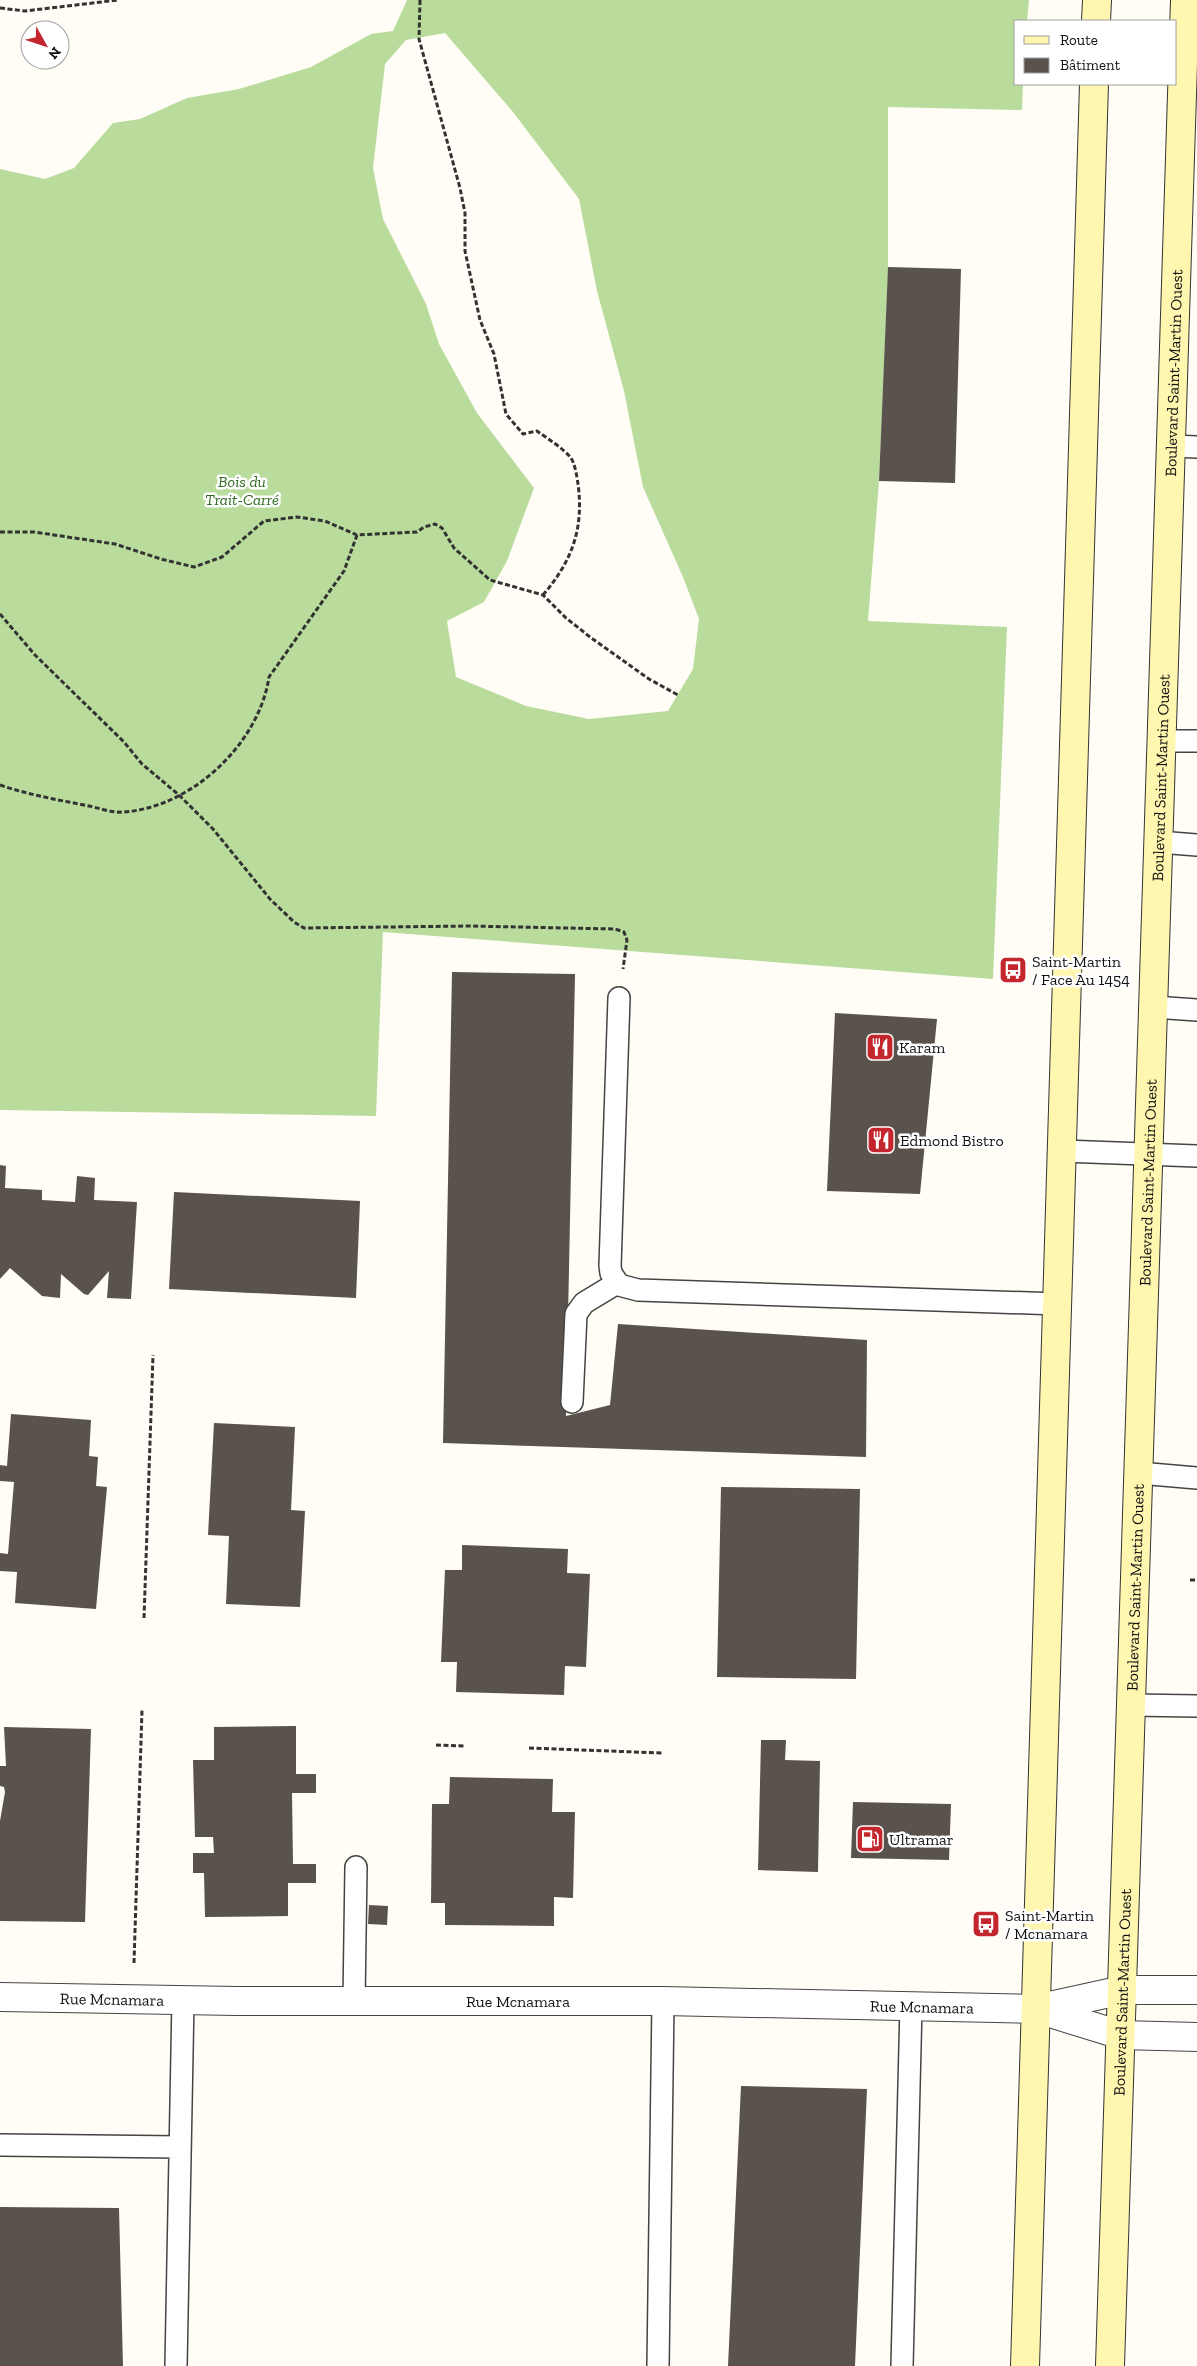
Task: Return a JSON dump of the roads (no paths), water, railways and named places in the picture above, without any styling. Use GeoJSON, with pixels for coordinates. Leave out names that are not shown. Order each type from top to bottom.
{"type":"FeatureCollection","features":[{"type":"Feature","properties":{"kind":"main road"},"geometry":{"type":"LineString","coordinates":[[1096,20],[1097,0]]}},
{"type":"Feature","properties":{"kind":"main road","name":"Boulevard Saint-Martin Ouest"},"geometry":{"type":"LineString","coordinates":[[1110,2366],[1162,741],[1184,447],[1185,0]]}},
{"type":"Feature","properties":{"kind":"main road"},"geometry":{"type":"LineString","coordinates":[[1024,2366],[1063,1151],[1094,85]]}},
{"type":"Feature","properties":{"kind":"street"},"geometry":{"type":"LineString","coordinates":[[1036,2009],[1123,1990],[1197,1990]]}},
{"type":"Feature","properties":{"kind":"street","name":"Rue Mcnamara"},"geometry":{"type":"LineString","coordinates":[[0,1997],[183,2000],[664,2002],[1036,2009]]}},
{"type":"Feature","properties":{"kind":"street"},"geometry":{"type":"LineString","coordinates":[[1036,2009],[1120,2035],[1197,2037]]}},
{"type":"Feature","properties":{"kind":"lane"},"geometry":{"type":"LineString","coordinates":[[1162,741],[1197,741]]}},
{"type":"Feature","properties":{"kind":"lane"},"geometry":{"type":"LineString","coordinates":[[1159,842],[1197,845]]}},
{"type":"Feature","properties":{"kind":"lane"},"geometry":{"type":"LineString","coordinates":[[619,998],[610,1266],[611,1273],[617,1282],[625,1288],[638,1290],[1058,1304]]}},
{"type":"Feature","properties":{"kind":"lane"},"geometry":{"type":"LineString","coordinates":[[1154,1007],[1197,1010]]}},
{"type":"Feature","properties":{"kind":"lane"},"geometry":{"type":"LineString","coordinates":[[1063,1151],[1197,1156]]}},
{"type":"Feature","properties":{"kind":"lane"},"geometry":{"type":"LineString","coordinates":[[572,1402],[576,1314],[584,1304],[617,1282]]}},
{"type":"Feature","properties":{"kind":"lane"},"geometry":{"type":"LineString","coordinates":[[1138,1473],[1197,1478]]}},
{"type":"Feature","properties":{"kind":"lane"},"geometry":{"type":"LineString","coordinates":[[1131,1706],[1197,1706]]}},
{"type":"Feature","properties":{"kind":"lane"},"geometry":{"type":"LineString","coordinates":[[354,2001],[356,1867]]}},
{"type":"Feature","properties":{"kind":"lane"},"geometry":{"type":"LineString","coordinates":[[176,2366],[183,2000]]}},
{"type":"Feature","properties":{"kind":"lane"},"geometry":{"type":"LineString","coordinates":[[658,2366],[664,2002]]}},
{"type":"Feature","properties":{"kind":"lane"},"geometry":{"type":"LineString","coordinates":[[902,2366],[911,2006]]}},
{"type":"Feature","properties":{"kind":"lane"},"geometry":{"type":"LineString","coordinates":[[0,2145],[180,2147]]}},
{"type":"Feature","properties":{"kind":"place","name":"Saint-Martin / Face Au 1454"},"geometry":{"type":"Point","coordinates":[1013,970]}},
{"type":"Feature","properties":{"kind":"place","name":"Karam"},"geometry":{"type":"Point","coordinates":[880,1047]}},
{"type":"Feature","properties":{"kind":"place","name":"Edmond Bistro"},"geometry":{"type":"Point","coordinates":[881,1140]}},
{"type":"Feature","properties":{"kind":"place","name":"Ultramar"},"geometry":{"type":"Point","coordinates":[870,1839]}},
{"type":"Feature","properties":{"kind":"place","name":"Saint-Martin / Mcnamara"},"geometry":{"type":"Point","coordinates":[986,1924]}},
{"type":"Feature","properties":{"kind":"park label","name":"Bois du Trait-Carré"},"geometry":{"type":"Point","coordinates":[242,490]}}]}
